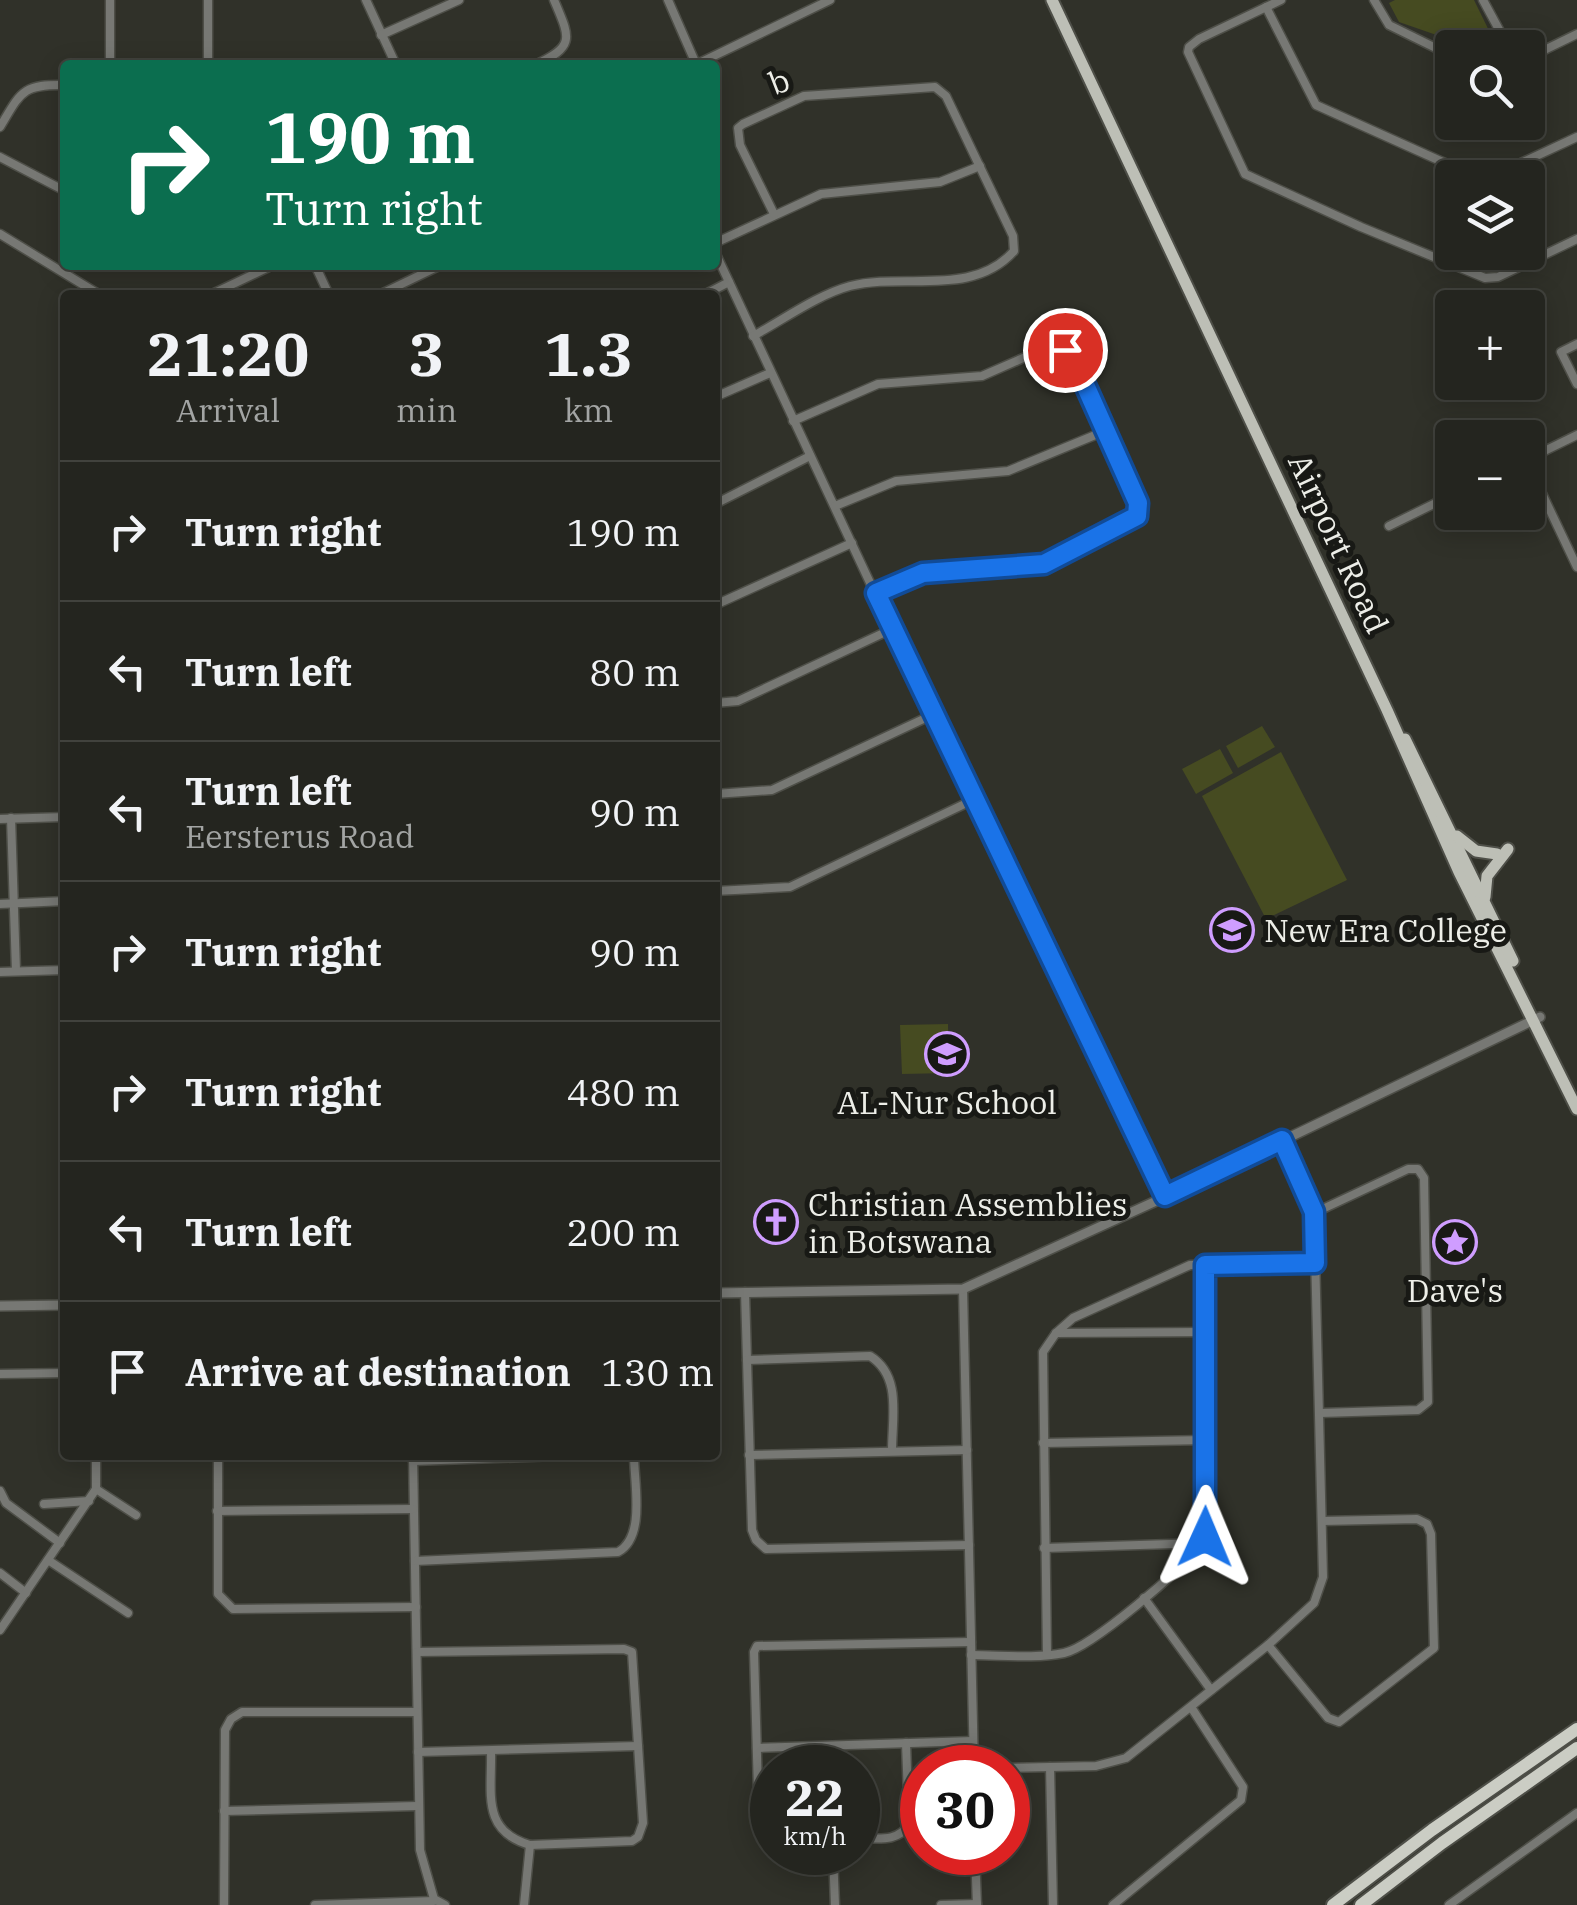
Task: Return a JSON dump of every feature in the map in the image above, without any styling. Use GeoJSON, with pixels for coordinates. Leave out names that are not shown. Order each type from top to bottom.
{"type":"FeatureCollection","features":[{"type":"Feature","properties":{"kind":"highway"},"geometry":{"type":"LineString","coordinates":[[1333,1905],[1577,1729]]}},
{"type":"Feature","properties":{"kind":"highway"},"geometry":{"type":"LineString","coordinates":[[1360,1905],[1577,1748]]}},
{"type":"Feature","properties":{"kind":"main road","name":"Airport Road"},"geometry":{"type":"LineString","coordinates":[[1052,0],[1387,710],[1459,872],[1537,1018],[1577,1109]]}},
{"type":"Feature","properties":{"kind":"main road"},"geometry":{"type":"LineString","coordinates":[[1387,710],[1416,756],[1537,1018],[1577,1094]]}},
{"type":"Feature","properties":{"kind":"main road"},"geometry":{"type":"LineString","coordinates":[[1448,825],[1464,844],[1476,850],[1503,851],[1487,876],[1484,902]]}},
{"type":"Feature","properties":{"kind":"street"},"geometry":{"type":"LineString","coordinates":[[110,0],[110,60]]}},
{"type":"Feature","properties":{"kind":"street"},"geometry":{"type":"LineString","coordinates":[[208,0],[208,60]]}},
{"type":"Feature","properties":{"kind":"street"},"geometry":{"type":"LineString","coordinates":[[366,0],[394,60]]}},
{"type":"Feature","properties":{"kind":"street"},"geometry":{"type":"LineString","coordinates":[[381,35],[459,0]]}},
{"type":"Feature","properties":{"kind":"street"},"geometry":{"type":"LineString","coordinates":[[546,60],[562,53],[568,42],[554,0]]}},
{"type":"Feature","properties":{"kind":"street"},"geometry":{"type":"LineString","coordinates":[[668,0],[694,60]]}},
{"type":"Feature","properties":{"kind":"street"},"geometry":{"type":"LineString","coordinates":[[706,60],[830,0]]}},
{"type":"Feature","properties":{"kind":"street"},"geometry":{"type":"LineString","coordinates":[[1281,0],[1199,39],[1188,52],[1245,174],[1485,278],[1498,277],[1577,239]]}},
{"type":"Feature","properties":{"kind":"street"},"geometry":{"type":"LineString","coordinates":[[1374,0],[1389,26],[1435,48]]}},
{"type":"Feature","properties":{"kind":"street"},"geometry":{"type":"LineString","coordinates":[[1483,0],[1499,30]]}},
{"type":"Feature","properties":{"kind":"street"},"geometry":{"type":"LineString","coordinates":[[1266,8],[1316,105],[1465,172],[1493,176],[1577,136]]}},
{"type":"Feature","properties":{"kind":"street"},"geometry":{"type":"LineString","coordinates":[[1545,50],[1577,34]]}},
{"type":"Feature","properties":{"kind":"street"},"geometry":{"type":"LineString","coordinates":[[0,128],[26,88],[36,84],[60,85]]}},
{"type":"Feature","properties":{"kind":"street","name":"b"},"geometry":{"type":"LineString","coordinates":[[774,214],[740,145],[738,128],[804,96],[935,87],[946,96],[980,166]]}},
{"type":"Feature","properties":{"kind":"street"},"geometry":{"type":"LineString","coordinates":[[0,157],[60,188]]}},
{"type":"Feature","properties":{"kind":"street"},"geometry":{"type":"LineString","coordinates":[[720,241],[821,194],[940,182],[980,166],[1013,236],[1014,251],[1008,258],[961,280],[855,285],[753,336]]}},
{"type":"Feature","properties":{"kind":"street"},"geometry":{"type":"LineString","coordinates":[[54,184],[60,183]]}},
{"type":"Feature","properties":{"kind":"street"},"geometry":{"type":"LineString","coordinates":[[0,234],[92,290]]}},
{"type":"Feature","properties":{"kind":"street"},"geometry":{"type":"LineString","coordinates":[[720,264],[932,715],[1165,1196]]}},
{"type":"Feature","properties":{"kind":"street"},"geometry":{"type":"LineString","coordinates":[[220,290],[262,270]]}},
{"type":"Feature","properties":{"kind":"street"},"geometry":{"type":"LineString","coordinates":[[390,290],[431,270]]}},
{"type":"Feature","properties":{"kind":"street"},"geometry":{"type":"LineString","coordinates":[[713,290],[728,282]]}},
{"type":"Feature","properties":{"kind":"street"},"geometry":{"type":"LineString","coordinates":[[1577,344],[1561,352],[1577,384]]}},
{"type":"Feature","properties":{"kind":"street"},"geometry":{"type":"LineString","coordinates":[[793,421],[878,384],[982,376],[1046,348],[1054,347],[1073,358],[1138,503],[1133,520],[1044,564],[923,573],[876,593]]}},
{"type":"Feature","properties":{"kind":"street"},"geometry":{"type":"LineString","coordinates":[[720,395],[770,373]]}},
{"type":"Feature","properties":{"kind":"street"},"geometry":{"type":"LineString","coordinates":[[834,506],[896,481],[1008,471],[1105,431]]}},
{"type":"Feature","properties":{"kind":"street"},"geometry":{"type":"LineString","coordinates":[[1545,452],[1577,435]]}},
{"type":"Feature","properties":{"kind":"street"},"geometry":{"type":"LineString","coordinates":[[720,501],[810,456]]}},
{"type":"Feature","properties":{"kind":"street"},"geometry":{"type":"LineString","coordinates":[[1545,498],[1577,567]]}},
{"type":"Feature","properties":{"kind":"street"},"geometry":{"type":"LineString","coordinates":[[1390,526],[1435,504]]}},
{"type":"Feature","properties":{"kind":"street"},"geometry":{"type":"LineString","coordinates":[[720,603],[852,543]]}},
{"type":"Feature","properties":{"kind":"street"},"geometry":{"type":"LineString","coordinates":[[720,704],[738,702],[892,628]]}},
{"type":"Feature","properties":{"kind":"street"},"geometry":{"type":"LineString","coordinates":[[720,794],[772,790],[932,715]]}},
{"type":"Feature","properties":{"kind":"street"},"geometry":{"type":"LineString","coordinates":[[720,891],[790,887],[973,800]]}},
{"type":"Feature","properties":{"kind":"street"},"geometry":{"type":"LineString","coordinates":[[11,818],[16,971]]}},
{"type":"Feature","properties":{"kind":"street"},"geometry":{"type":"LineString","coordinates":[[0,819],[60,818]]}},
{"type":"Feature","properties":{"kind":"street"},"geometry":{"type":"LineString","coordinates":[[0,904],[60,901]]}},
{"type":"Feature","properties":{"kind":"street"},"geometry":{"type":"LineString","coordinates":[[0,972],[60,970]]}},
{"type":"Feature","properties":{"kind":"street"},"geometry":{"type":"LineString","coordinates":[[720,1292],[963,1289],[1537,1018]]}},
{"type":"Feature","properties":{"kind":"street"},"geometry":{"type":"LineString","coordinates":[[1030,1767],[1114,1763],[1126,1758],[1268,1644],[1318,1598],[1323,1577],[1314,1212],[1282,1140]]}},
{"type":"Feature","properties":{"kind":"street"},"geometry":{"type":"LineString","coordinates":[[1314,1212],[1408,1169],[1418,1170],[1424,1178],[1428,1402],[1418,1410],[1320,1413]]}},
{"type":"Feature","properties":{"kind":"street"},"geometry":{"type":"LineString","coordinates":[[1047,1655],[1041,1357],[1056,1333],[1073,1318],[1178,1269],[1315,1263]]}},
{"type":"Feature","properties":{"kind":"street"},"geometry":{"type":"LineString","coordinates":[[971,1655],[1047,1655],[1078,1648],[1144,1598],[1203,1543],[1205,1265]]}},
{"type":"Feature","properties":{"kind":"street"},"geometry":{"type":"LineString","coordinates":[[963,1289],[973,1745]]}},
{"type":"Feature","properties":{"kind":"street"},"geometry":{"type":"LineString","coordinates":[[745,1292],[752,1530],[756,1540],[766,1548],[969,1545]]}},
{"type":"Feature","properties":{"kind":"street"},"geometry":{"type":"LineString","coordinates":[[0,1306],[60,1305]]}},
{"type":"Feature","properties":{"kind":"street"},"geometry":{"type":"LineString","coordinates":[[1056,1333],[1205,1332]]}},
{"type":"Feature","properties":{"kind":"street"},"geometry":{"type":"LineString","coordinates":[[747,1360],[870,1356],[882,1363],[891,1376],[892,1451]]}},
{"type":"Feature","properties":{"kind":"street"},"geometry":{"type":"LineString","coordinates":[[0,1374],[60,1373]]}},
{"type":"Feature","properties":{"kind":"street"},"geometry":{"type":"LineString","coordinates":[[1043,1443],[1206,1440]]}},
{"type":"Feature","properties":{"kind":"street"},"geometry":{"type":"LineString","coordinates":[[749,1455],[967,1450]]}},
{"type":"Feature","properties":{"kind":"street"},"geometry":{"type":"LineString","coordinates":[[0,1630],[96,1490],[96,1460]]}},
{"type":"Feature","properties":{"kind":"street"},"geometry":{"type":"LineString","coordinates":[[218,1460],[218,1594],[233,1609],[416,1607]]}},
{"type":"Feature","properties":{"kind":"street"},"geometry":{"type":"LineString","coordinates":[[413,1460],[420,1850],[434,1902]]}},
{"type":"Feature","properties":{"kind":"street"},"geometry":{"type":"LineString","coordinates":[[415,1561],[618,1552],[629,1546],[634,1534],[634,1460]]}},
{"type":"Feature","properties":{"kind":"street"},"geometry":{"type":"LineString","coordinates":[[96,1490],[136,1515]]}},
{"type":"Feature","properties":{"kind":"street"},"geometry":{"type":"LineString","coordinates":[[0,1491],[6,1503],[60,1543]]}},
{"type":"Feature","properties":{"kind":"street"},"geometry":{"type":"LineString","coordinates":[[44,1504],[89,1501]]}},
{"type":"Feature","properties":{"kind":"street"},"geometry":{"type":"LineString","coordinates":[[217,1511],[414,1510]]}},
{"type":"Feature","properties":{"kind":"street"},"geometry":{"type":"LineString","coordinates":[[1268,1644],[1328,1718],[1339,1722],[1434,1648],[1432,1534],[1427,1524],[1417,1519],[1322,1521]]}},
{"type":"Feature","properties":{"kind":"street"},"geometry":{"type":"LineString","coordinates":[[1044,1548],[1203,1543]]}},
{"type":"Feature","properties":{"kind":"street"},"geometry":{"type":"LineString","coordinates":[[48,1560],[128,1613]]}},
{"type":"Feature","properties":{"kind":"street"},"geometry":{"type":"LineString","coordinates":[[0,1573],[26,1593]]}},
{"type":"Feature","properties":{"kind":"street"},"geometry":{"type":"LineString","coordinates":[[1144,1598],[1211,1690]]}},
{"type":"Feature","properties":{"kind":"street"},"geometry":{"type":"LineString","coordinates":[[758,1745],[754,1652],[757,1646],[971,1642]]}},
{"type":"Feature","properties":{"kind":"street"},"geometry":{"type":"LineString","coordinates":[[417,1652],[632,1652],[636,1660],[644,1823],[638,1837],[624,1844],[530,1845],[514,1841],[501,1831],[493,1816],[491,1752]]}},
{"type":"Feature","properties":{"kind":"street"},"geometry":{"type":"LineString","coordinates":[[1113,1905],[1244,1794],[1191,1706]]}},
{"type":"Feature","properties":{"kind":"street"},"geometry":{"type":"LineString","coordinates":[[224,1905],[225,1730],[230,1719],[242,1712],[417,1712]]}},
{"type":"Feature","properties":{"kind":"street"},"geometry":{"type":"LineString","coordinates":[[847,1745],[973,1741]]}},
{"type":"Feature","properties":{"kind":"street"},"geometry":{"type":"LineString","coordinates":[[880,1838],[903,1833],[909,1824],[906,1743]]}},
{"type":"Feature","properties":{"kind":"street"},"geometry":{"type":"LineString","coordinates":[[418,1752],[638,1746]]}},
{"type":"Feature","properties":{"kind":"street"},"geometry":{"type":"LineString","coordinates":[[1050,1767],[1053,1905]]}},
{"type":"Feature","properties":{"kind":"street"},"geometry":{"type":"LineString","coordinates":[[224,1810],[418,1806]]}},
{"type":"Feature","properties":{"kind":"street"},"geometry":{"type":"LineString","coordinates":[[1449,1905],[1577,1813]]}},
{"type":"Feature","properties":{"kind":"street"},"geometry":{"type":"LineString","coordinates":[[524,1905],[530,1845]]}},
{"type":"Feature","properties":{"kind":"street"},"geometry":{"type":"LineString","coordinates":[[834,1875],[835,1905]]}},
{"type":"Feature","properties":{"kind":"street"},"geometry":{"type":"LineString","coordinates":[[941,1905],[977,1904],[976,1875]]}},
{"type":"Feature","properties":{"kind":"street"},"geometry":{"type":"LineString","coordinates":[[315,1905],[444,1905]]}},
{"type":"Feature","properties":{"kind":"green space"},"geometry":{"type":"Polygon","coordinates":[[[1474,0],[1489,30],[1435,30],[1435,34],[1399,22],[1389,3],[1474,0]]]}},
{"type":"Feature","properties":{"kind":"green space"},"geometry":{"type":"Polygon","coordinates":[[[1262,726],[1275,747],[1238,768],[1226,746],[1262,726]]]}},
{"type":"Feature","properties":{"kind":"green space"},"geometry":{"type":"Polygon","coordinates":[[[1220,749],[1233,773],[1196,794],[1182,769],[1220,749]]]}},
{"type":"Feature","properties":{"kind":"green space"},"geometry":{"type":"Polygon","coordinates":[[[1281,752],[1347,880],[1266,919],[1202,796],[1281,752]]]}},
{"type":"Feature","properties":{"kind":"green space"},"geometry":{"type":"Polygon","coordinates":[[[948,1024],[949,1073],[902,1074],[900,1025],[948,1024]]]}},
{"type":"Feature","properties":{"kind":"place","name":"New Era College"},"geometry":{"type":"Point","coordinates":[1232,930]}},
{"type":"Feature","properties":{"kind":"place","name":"AL-Nur School"},"geometry":{"type":"Point","coordinates":[947,1054]}},
{"type":"Feature","properties":{"kind":"place","name":"Christian Assemblies in Botswana"},"geometry":{"type":"Point","coordinates":[776,1222]}},
{"type":"Feature","properties":{"kind":"place","name":"Dave's"},"geometry":{"type":"Point","coordinates":[1455,1242]}},
{"type":"Feature","properties":{"kind":"route"},"geometry":{"type":"LineString","coordinates":[[1065,350],[1073,358],[1138,503],[1137,516],[1044,564],[923,573],[876,593],[1165,1196],[1282,1140],[1314,1212],[1315,1263],[1205,1265],[1205,1537]]}}]}
